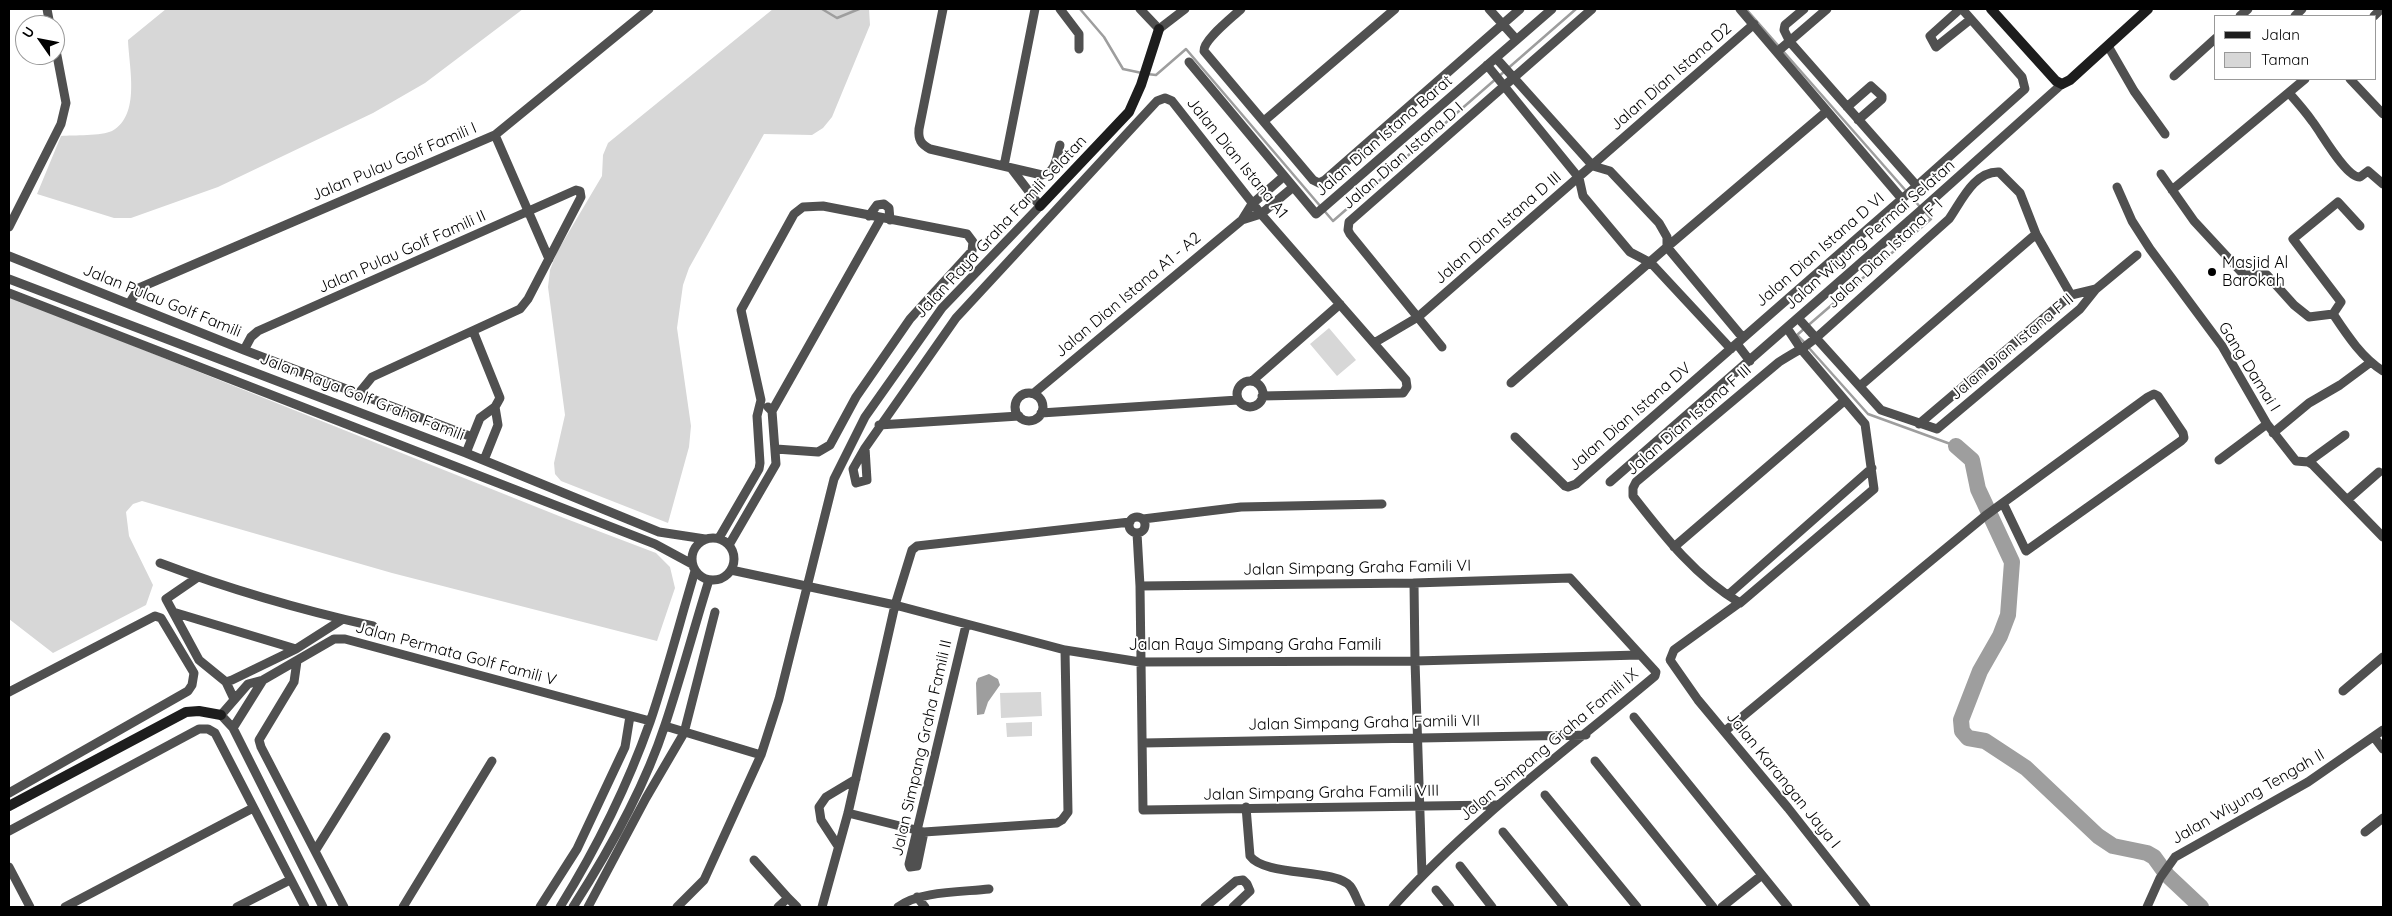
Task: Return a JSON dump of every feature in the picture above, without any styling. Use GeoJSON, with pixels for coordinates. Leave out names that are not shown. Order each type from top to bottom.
{"type":"FeatureCollection","features":[{"type":"Feature","properties":{"kind":"street","name":"Jalan Pulau Golf Famili I"},"geometry":{"type":"LineString","coordinates":[[129,304],[139,288],[495,135],[649,9]]}},
{"type":"Feature","properties":{"kind":"street"},"geometry":{"type":"LineString","coordinates":[[943,9],[918,137],[922,144],[930,149],[1042,175],[1048,174],[1054,168],[1060,144]]}},
{"type":"Feature","properties":{"kind":"street"},"geometry":{"type":"LineString","coordinates":[[1007,167],[1035,9]]}},
{"type":"Feature","properties":{"kind":"street"},"geometry":{"type":"LineString","coordinates":[[1060,9],[1079,34],[1079,49]]}},
{"type":"Feature","properties":{"kind":"street"},"geometry":{"type":"LineString","coordinates":[[1140,9],[1159,30],[1185,9]]}},
{"type":"Feature","properties":{"kind":"street"},"geometry":{"type":"LineString","coordinates":[[1241,9],[1217,30],[1204,48],[1313,180],[1319,183],[1326,180],[1520,9]]}},
{"type":"Feature","properties":{"kind":"street"},"geometry":{"type":"LineString","coordinates":[[1264,120],[1395,9]]}},
{"type":"Feature","properties":{"kind":"street"},"geometry":{"type":"LineString","coordinates":[[1490,9],[1516,39]]}},
{"type":"Feature","properties":{"kind":"street","name":"Jalan Dian Istana Barat"},"geometry":{"type":"LineString","coordinates":[[1189,62],[1292,188],[1316,214],[1489,68],[1516,39],[1552,9]]}},
{"type":"Feature","properties":{"kind":"street"},"geometry":{"type":"LineString","coordinates":[[1513,76],[1592,9]]}},
{"type":"Feature","properties":{"kind":"street","name":"Jalan Dian Istana D2"},"geometry":{"type":"LineString","coordinates":[[1580,178],[1754,24],[1740,9]]}},
{"type":"Feature","properties":{"kind":"street"},"geometry":{"type":"LineString","coordinates":[[1804,9],[1785,25],[1784,30],[1789,42],[1858,120],[1910,192],[2025,89],[2022,77],[1971,19],[1961,9],[1930,37],[1936,47],[1971,19]]}},
{"type":"Feature","properties":{"kind":"street"},"geometry":{"type":"LineString","coordinates":[[1779,51],[1827,9]]}},
{"type":"Feature","properties":{"kind":"street"},"geometry":{"type":"LineString","coordinates":[[1991,9],[2056,81],[2062,84]]}},
{"type":"Feature","properties":{"kind":"street","name":"Jalan Wiyung Permai Selatan"},"geometry":{"type":"LineString","coordinates":[[1610,482],[1787,328],[1800,320],[2148,9]]}},
{"type":"Feature","properties":{"kind":"street","name":"Jalan Dian Istana D VI"},"geometry":{"type":"LineString","coordinates":[[1737,344],[1910,192],[1827,111],[1779,51],[1754,24]]}},
{"type":"Feature","properties":{"kind":"street"},"geometry":{"type":"LineString","coordinates":[[1939,28],[1949,38]]}},
{"type":"Feature","properties":{"kind":"street","name":"Jalan Raya Graha Famili Selatan"},"geometry":{"type":"LineString","coordinates":[[677,907],[704,880],[761,755],[779,699],[806,585],[834,480],[865,417],[942,308],[1129,112],[1159,30]]}},
{"type":"Feature","properties":{"kind":"street"},"geometry":{"type":"LineString","coordinates":[[2174,76],[2214,40]]}},
{"type":"Feature","properties":{"kind":"street"},"geometry":{"type":"LineString","coordinates":[[2108,46],[2134,91],[2165,134]]}},
{"type":"Feature","properties":{"kind":"street"},"geometry":{"type":"LineString","coordinates":[[1498,60],[1593,166],[1610,171],[1659,223],[1667,237],[1667,247],[1750,361]]}},
{"type":"Feature","properties":{"kind":"street"},"geometry":{"type":"LineString","coordinates":[[9,227],[61,124],[66,103],[59,65]]}},
{"type":"Feature","properties":{"kind":"street"},"geometry":{"type":"LineString","coordinates":[[1489,68],[1580,178]]}},
{"type":"Feature","properties":{"kind":"street","name":"Jalan Dian Istana D I"},"geometry":{"type":"LineString","coordinates":[[1442,347],[1350,234],[1348,230],[1349,222],[1513,76]]}},
{"type":"Feature","properties":{"kind":"street"},"geometry":{"type":"LineString","coordinates":[[2172,190],[2304,80]]}},
{"type":"Feature","properties":{"kind":"street"},"geometry":{"type":"LineString","coordinates":[[2351,80],[2383,114]]}},
{"type":"Feature","properties":{"kind":"street"},"geometry":{"type":"LineString","coordinates":[[1847,107],[1871,86],[1882,96],[1882,99],[1858,120]]}},
{"type":"Feature","properties":{"kind":"street"},"geometry":{"type":"LineString","coordinates":[[2289,93],[2313,122],[2340,162],[2354,176],[2360,177],[2368,171],[2383,184]]}},
{"type":"Feature","properties":{"kind":"street","name":"Jalan Dian Istana A1"},"geometry":{"type":"LineString","coordinates":[[865,448],[956,318],[1157,101],[1165,98],[1172,101],[1252,204],[1406,380],[1407,387],[1403,393],[1262,396]]}},
{"type":"Feature","properties":{"kind":"street"},"geometry":{"type":"LineString","coordinates":[[1511,383],[1827,111]]}},
{"type":"Feature","properties":{"kind":"street"},"geometry":{"type":"LineString","coordinates":[[359,393],[367,380],[372,377],[520,309],[549,259],[495,135]]}},
{"type":"Feature","properties":{"kind":"street"},"geometry":{"type":"LineString","coordinates":[[1007,167],[1040,206]]}},
{"type":"Feature","properties":{"kind":"street","name":"Jalan Dian Istana F I"},"geometry":{"type":"LineString","coordinates":[[1802,348],[1949,219],[1962,197],[1986,174],[1999,172],[2020,192],[2036,234]]}},
{"type":"Feature","properties":{"kind":"street"},"geometry":{"type":"LineString","coordinates":[[2161,174],[2194,221],[2244,275],[2267,274],[2294,305],[2309,317],[2333,314],[2341,302],[2293,239],[2338,202],[2360,226]]}},
{"type":"Feature","properties":{"kind":"street","name":"Jalan Dian Istana A1 - A2"},"geometry":{"type":"LineString","coordinates":[[1034,393],[1242,220],[1252,204],[1283,177]]}},
{"type":"Feature","properties":{"kind":"street","name":"Jalan Dian Istana D III"},"geometry":{"type":"LineString","coordinates":[[1374,343],[1418,317],[1580,178],[1584,196],[1630,252],[1650,263],[1737,344]]}},
{"type":"Feature","properties":{"kind":"street","name":"Gang Damai I"},"geometry":{"type":"LineString","coordinates":[[2117,187],[2132,220],[2184,297],[2222,346],[2267,424],[2296,460],[2308,462],[2383,536]]}},
{"type":"Feature","properties":{"kind":"street","name":"Jalan Dian Istana A1 - A2"},"geometry":{"type":"LineString","coordinates":[[1242,220],[1261,214],[1292,188]]}},
{"type":"Feature","properties":{"kind":"street","name":"Jalan Pulau Golf Famili II"},"geometry":{"type":"LineString","coordinates":[[244,350],[251,337],[258,331],[576,190],[580,191],[581,197],[549,259]]}},
{"type":"Feature","properties":{"kind":"street"},"geometry":{"type":"LineString","coordinates":[[729,545],[775,470],[776,449],[772,411],[885,219],[889,208],[884,204],[877,205],[869,216]]}},
{"type":"Feature","properties":{"kind":"street"},"geometry":{"type":"LineString","coordinates":[[719,538],[759,469],[758,416],[761,400],[741,310],[797,210],[803,206],[822,206],[967,234],[973,242],[972,251],[904,327],[856,396],[830,446],[818,452],[776,449]]}},
{"type":"Feature","properties":{"kind":"street"},"geometry":{"type":"LineString","coordinates":[[1860,386],[2036,234]]}},
{"type":"Feature","properties":{"kind":"street","name":"Jalan Dian Istana F II"},"geometry":{"type":"LineString","coordinates":[[2036,234],[2071,295]]}},
{"type":"Feature","properties":{"kind":"street"},"geometry":{"type":"LineString","coordinates":[[2096,289],[2137,255]]}},
{"type":"Feature","properties":{"kind":"street","name":"Jalan Pulau Golf Famili"},"geometry":{"type":"LineString","coordinates":[[9,256],[244,350],[472,437]]}},
{"type":"Feature","properties":{"kind":"street","name":"Jalan Raya Golf Graha Famili"},"geometry":{"type":"LineString","coordinates":[[9,279],[54,298],[484,460],[659,532],[705,539]]}},
{"type":"Feature","properties":{"kind":"street","name":"Jalan Dian Istana F II"},"geometry":{"type":"LineString","coordinates":[[1800,320],[1813,337],[1881,410],[1939,429],[2080,309],[2096,289]]}},
{"type":"Feature","properties":{"kind":"street","name":"Jalan Dian Istana F II"},"geometry":{"type":"LineString","coordinates":[[1919,424],[2071,295],[2096,289]]}},
{"type":"Feature","properties":{"kind":"street","name":"Jalan Raya Golf Graha Famili"},"geometry":{"type":"LineString","coordinates":[[9,293],[655,544],[694,568]]}},
{"type":"Feature","properties":{"kind":"street"},"geometry":{"type":"LineString","coordinates":[[49,310],[54,298]]}},
{"type":"Feature","properties":{"kind":"street"},"geometry":{"type":"LineString","coordinates":[[1252,381],[1260,386],[1262,396],[1257,405],[1252,407],[1242,404],[1238,400],[1239,386],[1247,381],[1252,381],[1340,304]]}},
{"type":"Feature","properties":{"kind":"street"},"geometry":{"type":"LineString","coordinates":[[2333,314],[2350,339],[2371,362],[2383,371]]}},
{"type":"Feature","properties":{"kind":"street"},"geometry":{"type":"LineString","coordinates":[[1741,602],[1874,490],[1865,424],[1844,401],[1787,328]]}},
{"type":"Feature","properties":{"kind":"street"},"geometry":{"type":"LineString","coordinates":[[466,453],[480,418],[495,407],[500,398],[473,331]]}},
{"type":"Feature","properties":{"kind":"street","name":"Jalan Dian Istana DV"},"geometry":{"type":"LineString","coordinates":[[1515,437],[1565,486],[1572,486],[1737,344]]}},
{"type":"Feature","properties":{"kind":"street","name":"Jalan Dian Istana F III"},"geometry":{"type":"LineString","coordinates":[[1741,602],[1728,595],[1698,572],[1674,548],[1633,496],[1634,485],[1779,362],[1802,348]]}},
{"type":"Feature","properties":{"kind":"street"},"geometry":{"type":"LineString","coordinates":[[2274,433],[2309,403],[2371,362]]}},
{"type":"Feature","properties":{"kind":"street"},"geometry":{"type":"LineString","coordinates":[[880,425],[1019,416],[1028,420],[1038,417],[1041,413],[1043,404],[1038,396],[1034,393],[1028,393],[1018,399],[1016,405],[1019,416]]}},
{"type":"Feature","properties":{"kind":"street"},"geometry":{"type":"LineString","coordinates":[[1725,731],[1985,516],[2148,397],[2154,394],[2158,396],[2183,433],[2181,442],[2026,552],[2000,506]]}},
{"type":"Feature","properties":{"kind":"street"},"geometry":{"type":"LineString","coordinates":[[761,400],[772,411]]}},
{"type":"Feature","properties":{"kind":"street"},"geometry":{"type":"LineString","coordinates":[[1041,413],[1238,400]]}},
{"type":"Feature","properties":{"kind":"street"},"geometry":{"type":"LineString","coordinates":[[1674,548],[1844,401]]}},
{"type":"Feature","properties":{"kind":"street"},"geometry":{"type":"LineString","coordinates":[[484,460],[498,425],[495,407]]}},
{"type":"Feature","properties":{"kind":"street"},"geometry":{"type":"LineString","coordinates":[[758,416],[772,411]]}},
{"type":"Feature","properties":{"kind":"street"},"geometry":{"type":"LineString","coordinates":[[2219,460],[2267,424]]}},
{"type":"Feature","properties":{"kind":"street"},"geometry":{"type":"LineString","coordinates":[[2308,462],[2345,436]]}},
{"type":"Feature","properties":{"kind":"street"},"geometry":{"type":"LineString","coordinates":[[1728,595],[1872,468]]}},
{"type":"Feature","properties":{"kind":"street"},"geometry":{"type":"LineString","coordinates":[[2347,500],[2379,472]]}},
{"type":"Feature","properties":{"kind":"street"},"geometry":{"type":"LineString","coordinates":[[822,907],[848,812],[895,606],[909,555],[917,546],[1130,522],[1138,516],[1143,519],[1240,507],[1382,504]]}},
{"type":"Feature","properties":{"kind":"street"},"geometry":{"type":"LineString","coordinates":[[1137,533],[1145,528],[1143,519]]}},
{"type":"Feature","properties":{"kind":"street"},"geometry":{"type":"LineString","coordinates":[[1130,522],[1129,527],[1137,533],[1143,743]]}},
{"type":"Feature","properties":{"kind":"street"},"geometry":{"type":"LineString","coordinates":[[560,907],[589,860],[629,775],[650,721],[694,568],[692,552],[699,542],[705,539],[719,538],[729,545],[734,558],[731,570],[721,578],[709,580],[694,568]]}},
{"type":"Feature","properties":{"kind":"street"},"geometry":{"type":"LineString","coordinates":[[160,562],[198,577],[373,626]]}},
{"type":"Feature","properties":{"kind":"street","name":"Jalan Raya Simpang Graha Famili"},"geometry":{"type":"LineString","coordinates":[[731,570],[895,606],[1065,650],[1140,662],[1414,661],[1639,655]]}},
{"type":"Feature","properties":{"kind":"street"},"geometry":{"type":"LineString","coordinates":[[198,577],[166,599],[199,660],[226,682],[234,699]]}},
{"type":"Feature","properties":{"kind":"street","name":"Jalan Simpang Graha Famili VI"},"geometry":{"type":"LineString","coordinates":[[1140,586],[1414,583],[1568,578],[1573,580]]}},
{"type":"Feature","properties":{"kind":"street"},"geometry":{"type":"LineString","coordinates":[[573,907],[596,870],[635,795],[665,726],[709,580]]}},
{"type":"Feature","properties":{"kind":"street","name":"Jalan Simpang Graha Famili IX"},"geometry":{"type":"LineString","coordinates":[[1393,907],[1422,875],[1497,805],[1586,735],[1655,676],[1656,672],[1573,580]]}},
{"type":"Feature","properties":{"kind":"street"},"geometry":{"type":"LineString","coordinates":[[1414,583],[1414,661],[1421,806],[1422,875]]}},
{"type":"Feature","properties":{"kind":"street","name":"Jalan Karangan Jaya I"},"geometry":{"type":"LineString","coordinates":[[1741,602],[1674,650],[1670,660],[1677,672],[1866,907]]}},
{"type":"Feature","properties":{"kind":"street"},"geometry":{"type":"LineString","coordinates":[[173,612],[296,649]]}},
{"type":"Feature","properties":{"kind":"street"},"geometry":{"type":"LineString","coordinates":[[588,907],[646,798],[684,733],[715,612]]}},
{"type":"Feature","properties":{"kind":"street"},"geometry":{"type":"LineString","coordinates":[[9,692],[155,616],[161,618],[194,673],[194,678],[188,691],[9,793]]}},
{"type":"Feature","properties":{"kind":"street"},"geometry":{"type":"LineString","coordinates":[[226,682],[296,649],[343,619]]}},
{"type":"Feature","properties":{"kind":"street","name":"Jalan Simpang Graha Famili II"},"geometry":{"type":"LineString","coordinates":[[920,832],[966,625]]}},
{"type":"Feature","properties":{"kind":"street","name":"Jalan Permata Golf Famili V"},"geometry":{"type":"LineString","coordinates":[[221,715],[250,683],[263,680],[334,639],[345,639],[650,721]]}},
{"type":"Feature","properties":{"kind":"street"},"geometry":{"type":"LineString","coordinates":[[848,812],[920,832],[1057,823],[1068,812],[1065,650]]}},
{"type":"Feature","properties":{"kind":"street"},"geometry":{"type":"LineString","coordinates":[[2343,691],[2383,657]]}},
{"type":"Feature","properties":{"kind":"street"},"geometry":{"type":"LineString","coordinates":[[297,661],[294,682],[262,732],[259,740],[344,907]]}},
{"type":"Feature","properties":{"kind":"street","name":"Jalan Permata Golf Famili V"},"geometry":{"type":"LineString","coordinates":[[233,728],[263,680]]}},
{"type":"Feature","properties":{"kind":"street"},"geometry":{"type":"LineString","coordinates":[[9,806],[186,712],[200,711],[221,715],[233,728],[323,907]]}},
{"type":"Feature","properties":{"kind":"street"},"geometry":{"type":"LineString","coordinates":[[540,907],[577,849],[625,747],[630,716]]}},
{"type":"Feature","properties":{"kind":"street"},"geometry":{"type":"LineString","coordinates":[[1634,718],[1788,907]]}},
{"type":"Feature","properties":{"kind":"street"},"geometry":{"type":"LineString","coordinates":[[665,726],[761,755]]}},
{"type":"Feature","properties":{"kind":"street"},"geometry":{"type":"LineString","coordinates":[[9,831],[199,729],[208,729],[215,733],[305,907]]}},
{"type":"Feature","properties":{"kind":"street","name":"Jalan Wiyung Tengah II"},"geometry":{"type":"LineString","coordinates":[[2146,907],[2160,878],[2175,857],[2300,787],[2383,730]]}},
{"type":"Feature","properties":{"kind":"street","name":"Jalan Simpang Graha Famili VII"},"geometry":{"type":"LineString","coordinates":[[1143,743],[1418,736],[1586,735]]}},
{"type":"Feature","properties":{"kind":"street"},"geometry":{"type":"LineString","coordinates":[[315,851],[386,737]]}},
{"type":"Feature","properties":{"kind":"street"},"geometry":{"type":"LineString","coordinates":[[2374,737],[2383,750]]}},
{"type":"Feature","properties":{"kind":"street","name":"Jalan Simpang Graha Famili VIII"},"geometry":{"type":"LineString","coordinates":[[1143,743],[1143,807],[1146,811],[1497,805]]}},
{"type":"Feature","properties":{"kind":"street"},"geometry":{"type":"LineString","coordinates":[[403,907],[492,761]]}},
{"type":"Feature","properties":{"kind":"street"},"geometry":{"type":"LineString","coordinates":[[1595,761],[1713,907]]}},
{"type":"Feature","properties":{"kind":"street"},"geometry":{"type":"LineString","coordinates":[[838,846],[821,820],[819,807],[826,797],[856,779]]}},
{"type":"Feature","properties":{"kind":"street"},"geometry":{"type":"LineString","coordinates":[[1545,795],[1637,907]]}},
{"type":"Feature","properties":{"kind":"street"},"geometry":{"type":"LineString","coordinates":[[65,907],[253,808]]}},
{"type":"Feature","properties":{"kind":"street"},"geometry":{"type":"LineString","coordinates":[[1246,808],[1252,859],[1268,866],[1327,877],[1346,884],[1350,887],[1360,907]]}},
{"type":"Feature","properties":{"kind":"street"},"geometry":{"type":"LineString","coordinates":[[2365,832],[2383,818]]}},
{"type":"Feature","properties":{"kind":"street"},"geometry":{"type":"LineString","coordinates":[[1503,832],[1564,907]]}},
{"type":"Feature","properties":{"kind":"street"},"geometry":{"type":"LineString","coordinates":[[754,860],[797,907]]}},
{"type":"Feature","properties":{"kind":"street"},"geometry":{"type":"LineString","coordinates":[[1460,866],[1492,907]]}},
{"type":"Feature","properties":{"kind":"street"},"geometry":{"type":"LineString","coordinates":[[9,868],[30,907]]}},
{"type":"Feature","properties":{"kind":"street"},"geometry":{"type":"LineString","coordinates":[[1722,907],[1762,875]]}},
{"type":"Feature","properties":{"kind":"street"},"geometry":{"type":"LineString","coordinates":[[237,907],[290,880]]}},
{"type":"Feature","properties":{"kind":"street"},"geometry":{"type":"LineString","coordinates":[[1205,907],[1236,881],[1245,880],[1250,891],[1232,907]]}},
{"type":"Feature","properties":{"kind":"street"},"geometry":{"type":"LineString","coordinates":[[898,907],[917,897],[989,889]]}},
{"type":"Feature","properties":{"kind":"street"},"geometry":{"type":"LineString","coordinates":[[1436,890],[1450,907]]}},
{"type":"Feature","properties":{"kind":"street"},"geometry":{"type":"LineString","coordinates":[[917,897],[925,907]]}},
{"type":"Feature","properties":{"kind":"street"},"geometry":{"type":"LineString","coordinates":[[778,907],[788,898]]}},
{"type":"Feature","properties":{"kind":"green space"},"geometry":{"type":"Polygon","coordinates":[[[166,9],[523,9],[425,83],[373,113],[218,187],[131,218],[114,218],[37,194],[61,136],[107,133],[121,124],[127,114],[130,103],[131,77],[128,40],[166,9]]]}},
{"type":"Feature","properties":{"kind":"green space"},"geometry":{"type":"Polygon","coordinates":[[[773,9],[869,9],[870,25],[832,117],[823,128],[812,135],[764,134],[689,268],[683,285],[677,328],[691,426],[689,447],[668,523],[561,481],[555,474],[554,463],[565,415],[548,287],[550,270],[557,252],[602,176],[603,155],[608,143],[773,9]]]}},
{"type":"Feature","properties":{"kind":"green space"},"geometry":{"type":"Polygon","coordinates":[[[9,296],[656,553],[670,567],[675,588],[657,641],[392,573],[142,501],[133,504],[126,512],[129,536],[153,585],[146,605],[53,653],[9,619],[9,296]]]}},
{"type":"Feature","properties":{"kind":"green space"},"geometry":{"type":"Polygon","coordinates":[[[1329,328],[1356,360],[1337,376],[1310,344],[1329,328]]]}},
{"type":"Feature","properties":{"kind":"green space"},"geometry":{"type":"Polygon","coordinates":[[[1041,692],[1042,716],[1001,718],[1000,693],[1041,692]]]}},
{"type":"Feature","properties":{"kind":"green space"},"geometry":{"type":"Polygon","coordinates":[[[1032,722],[1032,736],[1007,737],[1006,723],[1032,722]]]}},
{"type":"Feature","properties":{"kind":"shaded area"},"geometry":{"type":"Polygon","coordinates":[[[989,674],[998,679],[1000,685],[988,702],[984,714],[977,715],[976,683],[978,678],[989,674]]]}},
{"type":"Feature","properties":{"kind":"waterway"},"geometry":{"type":"LineString","coordinates":[[822,9],[837,18],[859,9]]}},
{"type":"Feature","properties":{"kind":"waterway"},"geometry":{"type":"LineString","coordinates":[[1080,9],[1104,37],[1123,69],[1142,73]]}},
{"type":"Feature","properties":{"kind":"waterway"},"geometry":{"type":"LineString","coordinates":[[1147,74],[1156,75],[1186,49],[1333,221],[1576,9]]}},
{"type":"Feature","properties":{"kind":"waterway"},"geometry":{"type":"LineString","coordinates":[[1746,9],[1907,192]]}},
{"type":"Feature","properties":{"kind":"waterway"},"geometry":{"type":"LineString","coordinates":[[1911,196],[1920,207]]}},
{"type":"Feature","properties":{"kind":"waterway"},"geometry":{"type":"LineString","coordinates":[[1805,343],[1797,335],[1931,219],[1924,211]]}},
{"type":"Feature","properties":{"kind":"waterway"},"geometry":{"type":"LineString","coordinates":[[1809,348],[1868,414],[1956,446]]}},
{"type":"Feature","properties":{"kind":"waterway"},"geometry":{"type":"LineString","coordinates":[[1956,446],[1972,460],[1978,489],[2012,562],[2008,615],[2000,636],[1980,671],[1961,720],[1962,731],[1968,738],[1985,741],[2026,768],[2098,836],[2113,846],[2147,853],[2154,857],[2167,875],[2201,907]]}},
{"type":"Feature","properties":{"kind":"place","name":"Masjid Al Barokah"},"geometry":{"type":"Point","coordinates":[2212,272]}}]}
